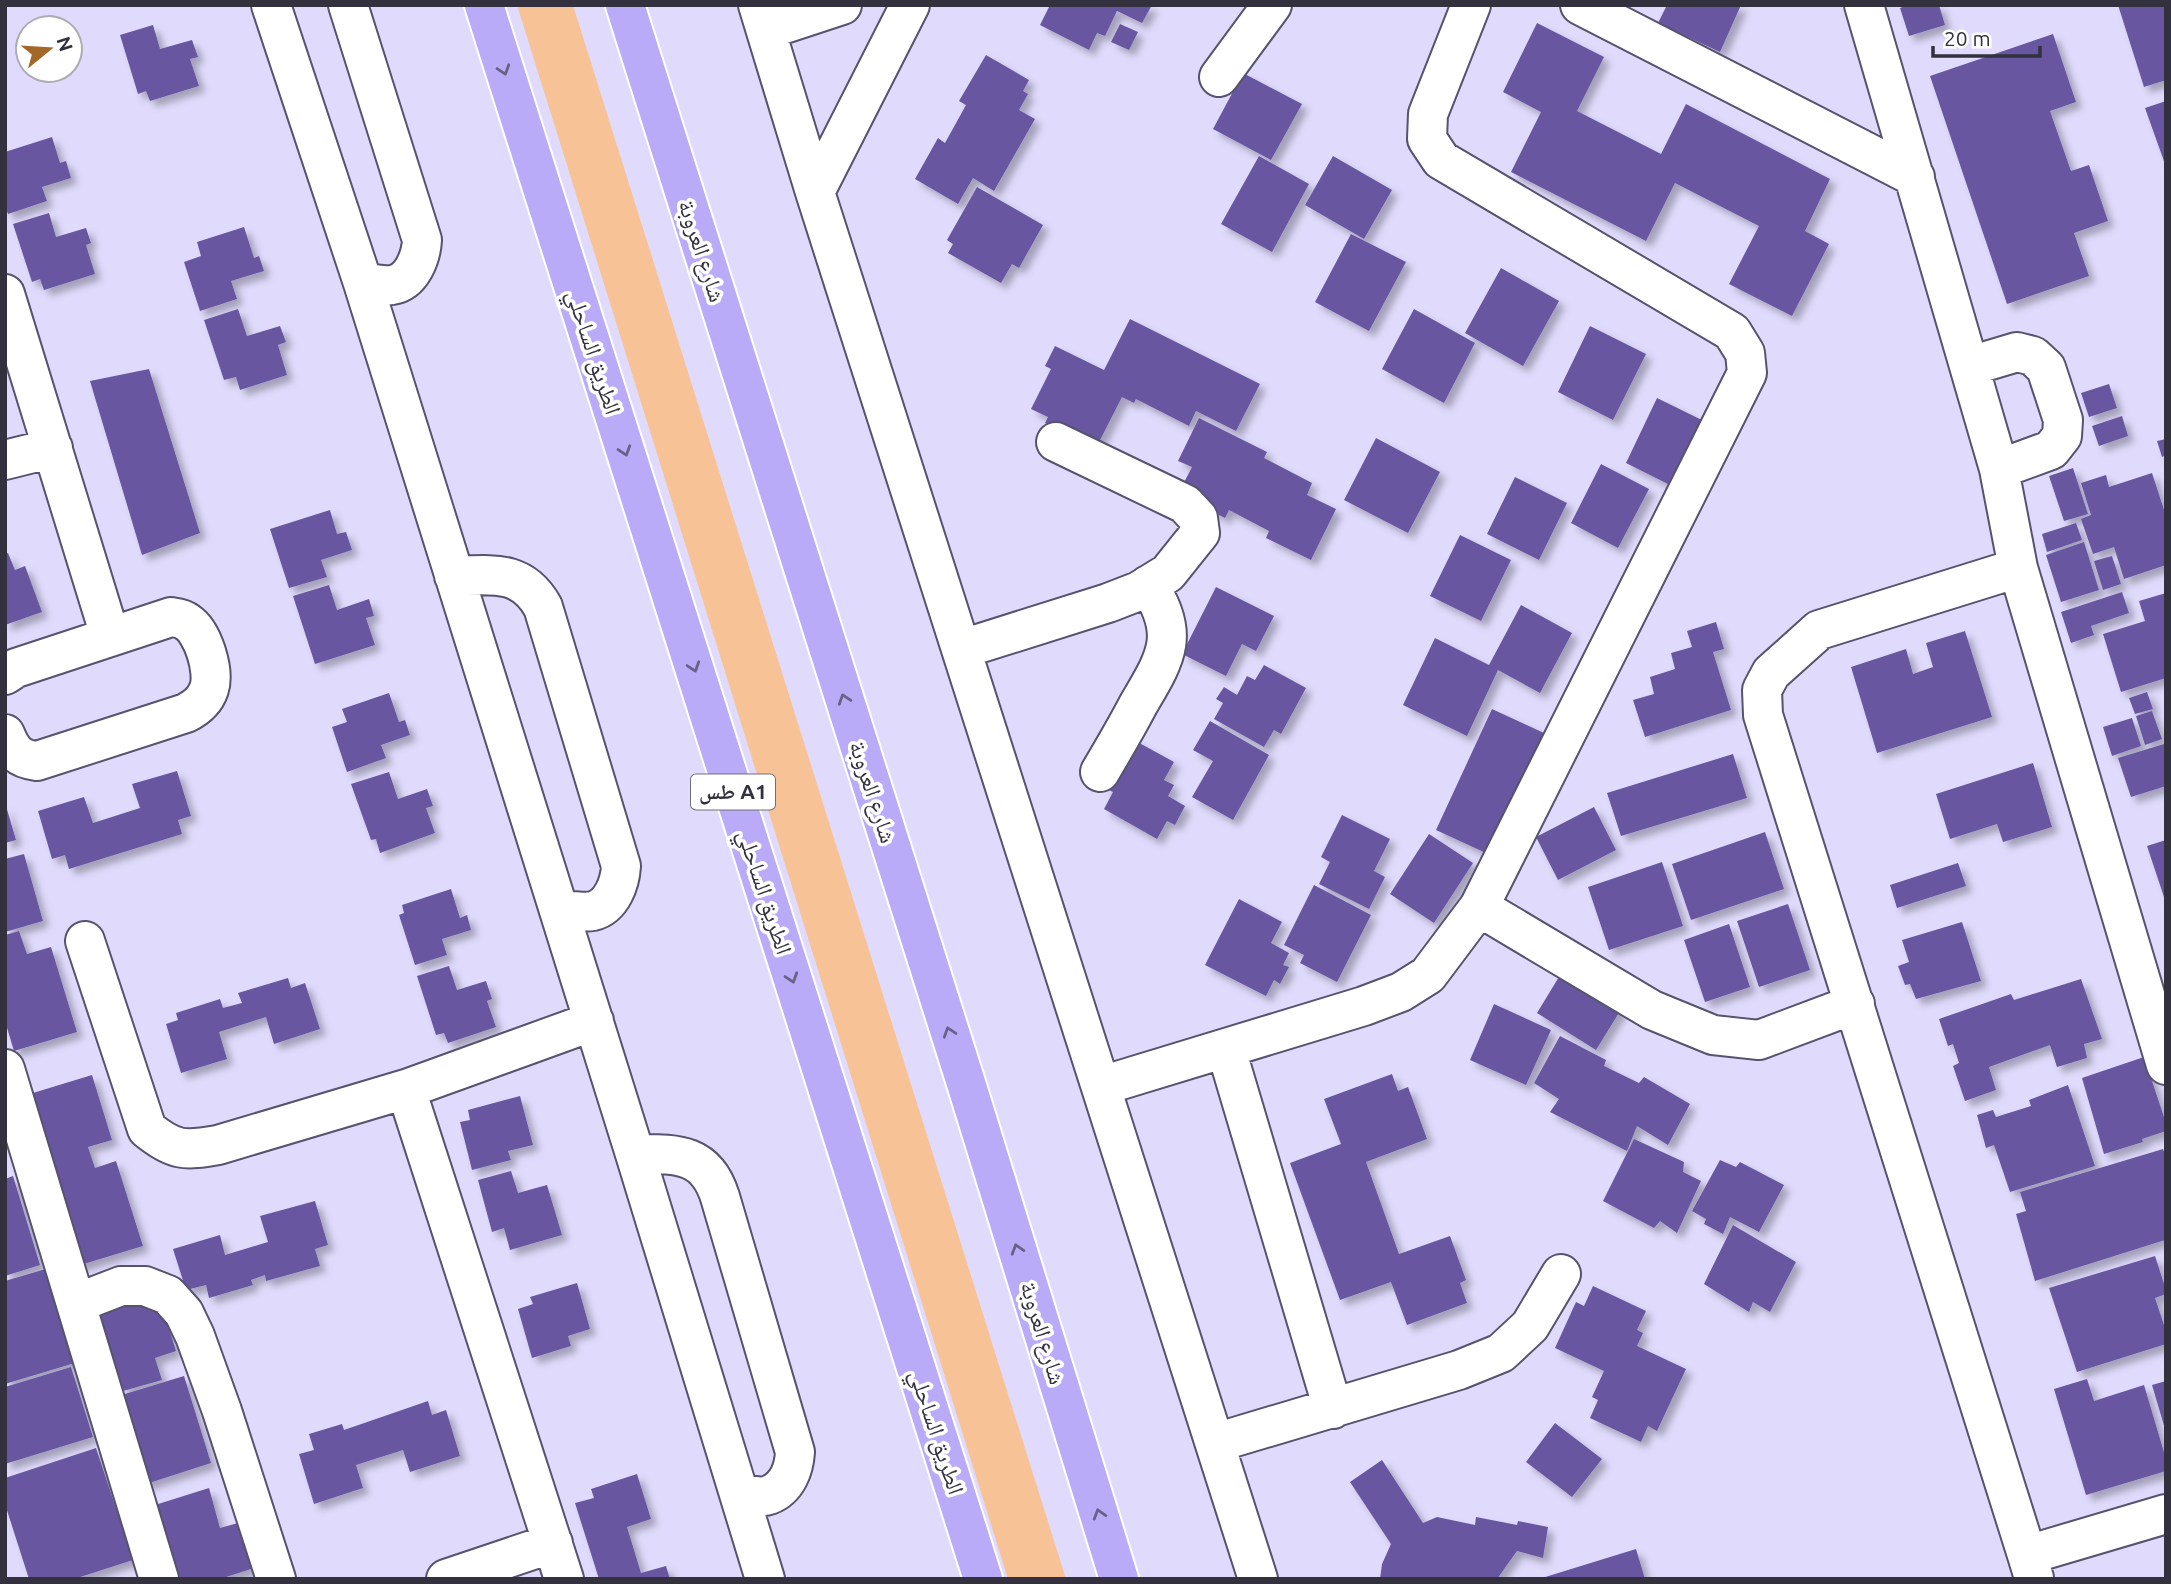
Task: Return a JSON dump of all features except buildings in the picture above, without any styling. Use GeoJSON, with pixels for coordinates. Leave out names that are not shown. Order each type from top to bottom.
{"type":"FeatureCollection","features":[{"type":"Feature","properties":{"kind":"highway","name":"الطريق الساحلي"},"geometry":{"type":"LineString","coordinates":[[484,5],[983,1579]]}},
{"type":"Feature","properties":{"kind":"highway","name":"شارع العروبة"},"geometry":{"type":"LineString","coordinates":[[625,5],[1119,1579]]}},
{"type":"Feature","properties":{"kind":"street"},"geometry":{"type":"LineString","coordinates":[[271,5],[363,283],[765,1579]]}},
{"type":"Feature","properties":{"kind":"street"},"geometry":{"type":"LineString","coordinates":[[348,5],[422,240],[418,261],[404,279],[394,285],[363,283]]}},
{"type":"Feature","properties":{"kind":"street"},"geometry":{"type":"LineString","coordinates":[[842,5],[762,18],[815,192],[1258,1579]]}},
{"type":"Feature","properties":{"kind":"street"},"geometry":{"type":"LineString","coordinates":[[815,192],[910,5]]}},
{"type":"Feature","properties":{"kind":"street"},"geometry":{"type":"LineString","coordinates":[[1219,76],[1272,5]]}},
{"type":"Feature","properties":{"kind":"street"},"geometry":{"type":"LineString","coordinates":[[1580,5],[1915,177]]}},
{"type":"Feature","properties":{"kind":"street"},"geometry":{"type":"LineString","coordinates":[[1864,5],[1999,469],[2018,568],[2166,1065]]}},
{"type":"Feature","properties":{"kind":"street"},"geometry":{"type":"LineString","coordinates":[[1101,1086],[1401,992],[1428,975],[1479,907],[1746,373],[1745,353],[1732,332],[1441,160],[1427,139],[1428,114],[1467,7]]}},
{"type":"Feature","properties":{"kind":"street"},"geometry":{"type":"LineString","coordinates":[[5,293],[110,636]]}},
{"type":"Feature","properties":{"kind":"street"},"geometry":{"type":"LineString","coordinates":[[1970,366],[2017,352],[2033,356],[2046,368],[2060,409],[2064,428],[2058,443],[2051,450],[1999,469]]}},
{"type":"Feature","properties":{"kind":"street"},"geometry":{"type":"LineString","coordinates":[[962,649],[1139,591],[1168,572],[1200,533],[1198,518],[1185,504],[1056,442]]}},
{"type":"Feature","properties":{"kind":"street"},"geometry":{"type":"LineString","coordinates":[[5,460],[52,448]]}},
{"type":"Feature","properties":{"kind":"street"},"geometry":{"type":"LineString","coordinates":[[2018,568],[1819,631],[1771,673],[1762,690],[1763,715],[2031,1567],[2166,1514]]}},
{"type":"Feature","properties":{"kind":"street"},"geometry":{"type":"LineString","coordinates":[[454,576],[492,575],[518,580],[529,587],[543,607],[621,866],[617,887],[603,905],[593,911],[559,909]]}},
{"type":"Feature","properties":{"kind":"street"},"geometry":{"type":"LineString","coordinates":[[1100,772],[1164,660],[1168,638],[1165,619],[1149,584]]}},
{"type":"Feature","properties":{"kind":"street"},"geometry":{"type":"LineString","coordinates":[[5,675],[16,668],[171,617],[189,622],[200,637],[210,669],[209,689],[204,699],[186,713],[37,761],[18,756],[5,734]]}},
{"type":"Feature","properties":{"kind":"street"},"geometry":{"type":"LineString","coordinates":[[1479,907],[1652,1010],[1713,1034],[1759,1040],[1855,1004]]}},
{"type":"Feature","properties":{"kind":"street"},"geometry":{"type":"LineString","coordinates":[[85,941],[147,1129],[166,1145],[192,1150],[218,1145],[406,1089],[594,1021]]}},
{"type":"Feature","properties":{"kind":"street"},"geometry":{"type":"LineString","coordinates":[[1226,1049],[1333,1409]]}},
{"type":"Feature","properties":{"kind":"street"},"geometry":{"type":"LineString","coordinates":[[5,1069],[159,1579]]}},
{"type":"Feature","properties":{"kind":"street"},"geometry":{"type":"LineString","coordinates":[[406,1089],[564,1579]]}},
{"type":"Feature","properties":{"kind":"street"},"geometry":{"type":"LineString","coordinates":[[635,1153],[679,1155],[691,1159],[710,1175],[720,1197],[795,1451],[791,1473],[777,1490],[767,1496],[740,1494]]}},
{"type":"Feature","properties":{"kind":"street"},"geometry":{"type":"LineString","coordinates":[[1215,1443],[1459,1370],[1501,1353],[1531,1326],[1561,1274]]}},
{"type":"Feature","properties":{"kind":"street"},"geometry":{"type":"LineString","coordinates":[[77,1303],[121,1286],[145,1286],[168,1295],[184,1313],[222,1411],[276,1579]]}},
{"type":"Feature","properties":{"kind":"street"},"geometry":{"type":"LineString","coordinates":[[446,1579],[553,1543]]}},
{"type":"Feature","properties":{"kind":"shaded area"},"geometry":{"type":"Polygon","coordinates":[[[517,5],[573,5],[1066,1579],[1008,1579],[517,5]]]}}]}
